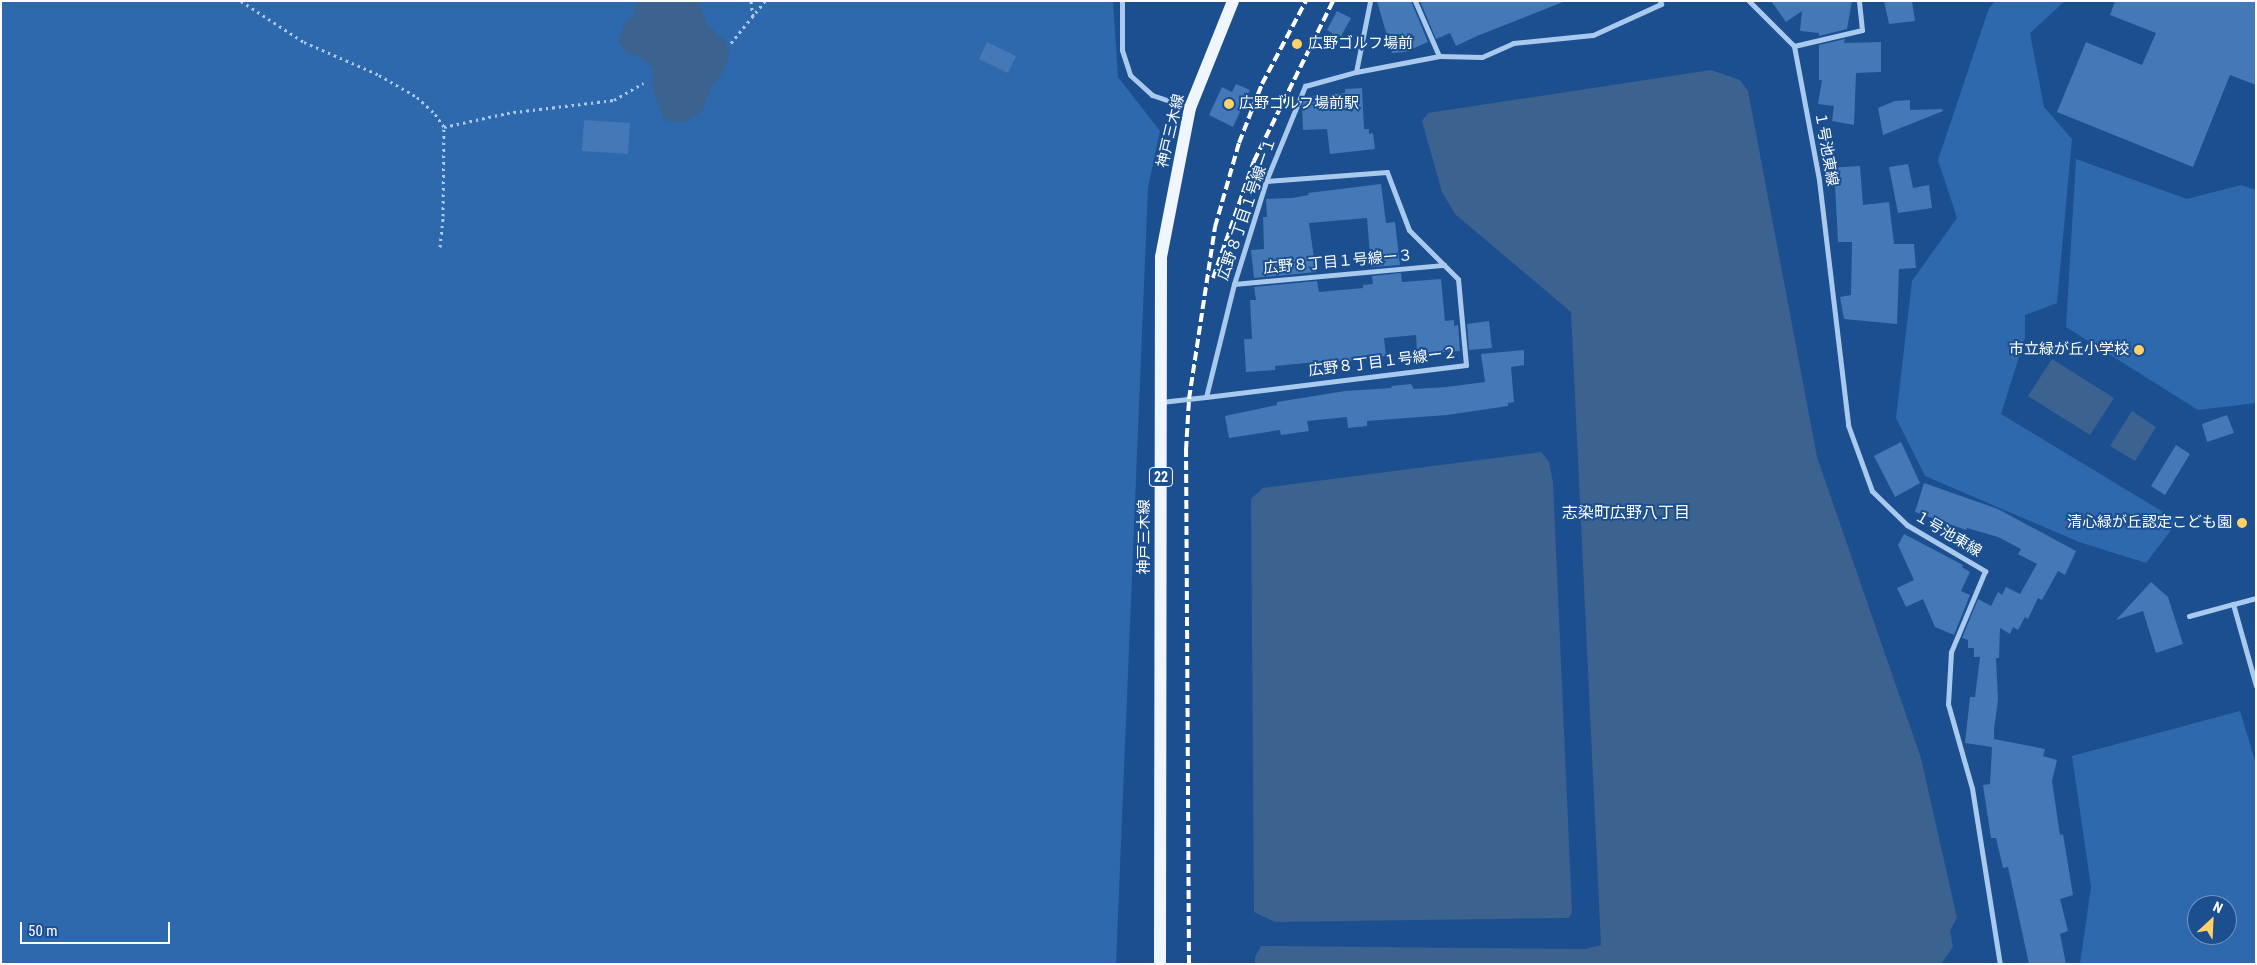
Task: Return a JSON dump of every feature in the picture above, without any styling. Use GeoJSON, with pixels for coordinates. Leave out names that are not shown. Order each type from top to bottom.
{"type":"FeatureCollection","features":[{"type":"Feature","properties":{"kind":"main road","name":"神戸三木線"},"geometry":{"type":"LineString","coordinates":[[1160,964],[1161,256],[1190,108],[1233,1]]}},
{"type":"Feature","properties":{"kind":"street"},"geometry":{"type":"LineString","coordinates":[[1122,1],[1122,50],[1130,75],[1152,95],[1190,108]]}},
{"type":"Feature","properties":{"kind":"street"},"geometry":{"type":"LineString","coordinates":[[1356,72],[1370,1]]}},
{"type":"Feature","properties":{"kind":"street"},"geometry":{"type":"LineString","coordinates":[[1415,1],[1439,56]]}},
{"type":"Feature","properties":{"kind":"street","name":"広野８丁目１号線ー１"},"geometry":{"type":"LineString","coordinates":[[1206,397],[1234,284],[1266,182],[1305,86],[1356,72],[1439,56],[1482,57],[1513,43],[1594,35],[1661,4],[1660,1]]}},
{"type":"Feature","properties":{"kind":"street"},"geometry":{"type":"LineString","coordinates":[[1749,1],[1794,46],[1862,30],[1859,1]]}},
{"type":"Feature","properties":{"kind":"street","name":"１号池東線"},"geometry":{"type":"LineString","coordinates":[[1794,46],[1819,180],[1848,425],[1872,491],[1907,525],[1984,571],[1951,652],[1948,704],[1972,788],[2000,964]]}},
{"type":"Feature","properties":{"kind":"street","name":"広野８丁目１号線ー２"},"geometry":{"type":"LineString","coordinates":[[1206,397],[1466,365],[1458,279],[1409,230],[1387,172],[1266,182]]}},
{"type":"Feature","properties":{"kind":"street","name":"広野８丁目１号線ー３"},"geometry":{"type":"LineString","coordinates":[[1234,284],[1444,265]]}},
{"type":"Feature","properties":{"kind":"street"},"geometry":{"type":"LineString","coordinates":[[1161,402],[1206,397]]}},
{"type":"Feature","properties":{"kind":"street"},"geometry":{"type":"LineString","coordinates":[[2188,616],[2256,598]]}},
{"type":"Feature","properties":{"kind":"street"},"geometry":{"type":"LineString","coordinates":[[2233,604],[2256,686]]}},
{"type":"Feature","properties":{"kind":"path"},"geometry":{"type":"LineString","coordinates":[[241,1],[304,42],[379,75],[417,97],[435,114],[444,127],[443,216],[440,247]]}},
{"type":"Feature","properties":{"kind":"path"},"geometry":{"type":"LineString","coordinates":[[751,1],[753,18]]}},
{"type":"Feature","properties":{"kind":"path"},"geometry":{"type":"LineString","coordinates":[[731,43],[766,1]]}},
{"type":"Feature","properties":{"kind":"path"},"geometry":{"type":"LineString","coordinates":[[444,127],[507,112],[614,100],[643,83]]}},
{"type":"Feature","properties":{"kind":"shaded area"},"geometry":{"type":"Polygon","coordinates":[[[1,1],[1113,1],[1118,77],[1160,131],[1148,188],[1116,964],[1,964],[1,1]]]}},
{"type":"Feature","properties":{"kind":"shaded area"},"geometry":{"type":"Polygon","coordinates":[[[635,1],[699,1],[707,24],[726,42],[729,50],[728,60],[719,79],[711,87],[703,110],[685,123],[664,120],[652,88],[653,68],[639,56],[627,53],[618,41],[624,24],[633,16],[635,1]]]}},
{"type":"Feature","properties":{"kind":"shaded area"},"geometry":{"type":"Polygon","coordinates":[[[1995,1],[2065,1],[2030,33],[2044,107],[2072,139],[2057,303],[2025,315],[2025,338],[2001,414],[2178,521],[2146,563],[2079,542],[1925,476],[1896,418],[1912,281],[1957,218],[1938,160],[1989,8],[1995,1]]]}},
{"type":"Feature","properties":{"kind":"shaded area"},"geometry":{"type":"Polygon","coordinates":[[[1711,70],[1740,80],[1748,91],[1817,457],[1921,758],[1957,918],[1950,931],[1953,947],[1941,964],[1255,964],[1255,957],[1261,946],[1586,949],[1601,945],[1571,312],[1455,214],[1442,192],[1422,121],[1428,113],[1711,70]]]}},
{"type":"Feature","properties":{"kind":"shaded area"},"geometry":{"type":"Polygon","coordinates":[[[2076,159],[2187,199],[2241,185],[2256,190],[2256,403],[2198,410],[2066,327],[2076,159]]]}},
{"type":"Feature","properties":{"kind":"shaded area"},"geometry":{"type":"Polygon","coordinates":[[[2052,359],[2114,398],[2090,435],[2028,396],[2052,359]]]}},
{"type":"Feature","properties":{"kind":"shaded area"},"geometry":{"type":"Polygon","coordinates":[[[2132,411],[2156,427],[2135,461],[2110,446],[2132,411]]]}},
{"type":"Feature","properties":{"kind":"shaded area"},"geometry":{"type":"Polygon","coordinates":[[[1541,452],[1549,462],[1553,482],[1572,912],[1569,918],[1275,922],[1254,912],[1251,499],[1263,488],[1541,452]]]}},
{"type":"Feature","properties":{"kind":"shaded area"},"geometry":{"type":"Polygon","coordinates":[[[2240,711],[2256,764],[2256,964],[2080,964],[2091,887],[2072,756],[2240,711]]]}},
{"type":"Feature","properties":{"kind":"building"},"geometry":{"type":"Polygon","coordinates":[[[1377,1],[1411,1],[1428,42],[1405,52],[1392,53],[1377,1]]]}},
{"type":"Feature","properties":{"kind":"building"},"geometry":{"type":"Polygon","coordinates":[[[1420,1],[1563,2],[1456,46],[1450,33],[1436,39],[1420,1]]]}},
{"type":"Feature","properties":{"kind":"building"},"geometry":{"type":"Polygon","coordinates":[[[1771,1],[1852,1],[1847,29],[1819,36],[1819,33],[1800,31],[1802,11],[1786,22],[1771,1]]]}},
{"type":"Feature","properties":{"kind":"building"},"geometry":{"type":"Polygon","coordinates":[[[1884,1],[1912,1],[1915,21],[1889,24],[1884,1]]]}},
{"type":"Feature","properties":{"kind":"building"},"geometry":{"type":"Polygon","coordinates":[[[2115,1],[2256,1],[2256,85],[2230,75],[2193,167],[2057,112],[2086,42],[2142,65],[2156,33],[2110,15],[2115,1]]]}},
{"type":"Feature","properties":{"kind":"building"},"geometry":{"type":"Polygon","coordinates":[[[1337,11],[1351,18],[1340,38],[1327,30],[1337,11]]]}},
{"type":"Feature","properties":{"kind":"building"},"geometry":{"type":"Polygon","coordinates":[[[1845,39],[1844,43],[1881,42],[1881,72],[1856,73],[1854,125],[1832,121],[1834,106],[1818,104],[1822,80],[1819,80],[1819,45],[1845,39]]]}},
{"type":"Feature","properties":{"kind":"building"},"geometry":{"type":"Polygon","coordinates":[[[987,42],[1016,56],[1008,73],[979,59],[987,42]]]}},
{"type":"Feature","properties":{"kind":"building","name":"広野ゴルフ場前駅"},"geometry":{"type":"Polygon","coordinates":[[[1236,84],[1250,90],[1233,127],[1209,115],[1222,87],[1232,92],[1236,84]]]}},
{"type":"Feature","properties":{"kind":"building"},"geometry":{"type":"Polygon","coordinates":[[[1362,88],[1364,129],[1369,129],[1369,134],[1373,133],[1375,149],[1330,154],[1327,129],[1303,130],[1302,106],[1305,97],[1345,93],[1345,89],[1362,88]]]}},
{"type":"Feature","properties":{"kind":"building"},"geometry":{"type":"Polygon","coordinates":[[[1910,100],[1910,110],[1942,109],[1943,111],[1883,135],[1878,108],[1895,101],[1910,100]]]}},
{"type":"Feature","properties":{"kind":"building"},"geometry":{"type":"Polygon","coordinates":[[[584,120],[630,123],[628,154],[582,151],[584,120]]]}},
{"type":"Feature","properties":{"kind":"building"},"geometry":{"type":"Polygon","coordinates":[[[1908,164],[1913,188],[1929,185],[1932,208],[1898,213],[1889,167],[1908,164]]]}},
{"type":"Feature","properties":{"kind":"building"},"geometry":{"type":"Polygon","coordinates":[[[1860,166],[1863,205],[1889,202],[1894,244],[1914,244],[1916,268],[1899,269],[1897,324],[1844,319],[1840,297],[1851,295],[1852,242],[1838,242],[1835,185],[1828,186],[1827,168],[1860,166]]]}},
{"type":"Feature","properties":{"kind":"building"},"geometry":{"type":"Polygon","coordinates":[[[1381,184],[1386,223],[1395,222],[1400,265],[1371,267],[1367,218],[1309,223],[1316,272],[1254,278],[1251,250],[1264,249],[1263,217],[1267,217],[1266,199],[1292,198],[1309,195],[1308,193],[1381,184]]]}},
{"type":"Feature","properties":{"kind":"building"},"geometry":{"type":"Polygon","coordinates":[[[1401,273],[1402,282],[1441,279],[1445,321],[1454,320],[1454,326],[1458,325],[1460,351],[1417,354],[1416,335],[1384,338],[1386,356],[1357,359],[1357,361],[1326,361],[1275,366],[1275,370],[1246,372],[1244,339],[1252,339],[1250,300],[1256,300],[1254,287],[1317,281],[1319,292],[1363,288],[1363,285],[1373,284],[1372,276],[1401,273]]]}},
{"type":"Feature","properties":{"kind":"building"},"geometry":{"type":"Polygon","coordinates":[[[1489,321],[1492,348],[1469,350],[1467,324],[1489,321]]]}},
{"type":"Feature","properties":{"kind":"building"},"geometry":{"type":"Polygon","coordinates":[[[1524,350],[1524,365],[1511,367],[1514,402],[1508,403],[1508,406],[1447,415],[1367,421],[1367,426],[1348,428],[1347,417],[1307,421],[1309,431],[1281,435],[1280,430],[1229,438],[1225,416],[1277,405],[1277,402],[1345,391],[1392,388],[1391,386],[1411,384],[1414,389],[1485,382],[1481,354],[1524,350]]]}},
{"type":"Feature","properties":{"kind":"building"},"geometry":{"type":"Polygon","coordinates":[[[2227,415],[2234,433],[2207,442],[2202,424],[2227,415]]]}},
{"type":"Feature","properties":{"kind":"building"},"geometry":{"type":"Polygon","coordinates":[[[1901,442],[1920,483],[1895,497],[1874,456],[1901,442]]]}},
{"type":"Feature","properties":{"kind":"building"},"geometry":{"type":"Polygon","coordinates":[[[2176,445],[2190,454],[2165,495],[2151,486],[2176,445]]]}},
{"type":"Feature","properties":{"kind":"building"},"geometry":{"type":"Polygon","coordinates":[[[1924,483],[1998,509],[2076,551],[2065,575],[2058,571],[2042,600],[2038,598],[2028,619],[2025,617],[2018,630],[2013,627],[2010,634],[2000,628],[1999,658],[1996,658],[1998,700],[1994,729],[1994,739],[2045,749],[2043,756],[2057,760],[2052,781],[2060,835],[2063,834],[2073,895],[2060,899],[2068,931],[2060,934],[2066,964],[2029,964],[2008,867],[2003,868],[1996,838],[1991,838],[1983,785],[1990,784],[1992,747],[1965,743],[1970,697],[1975,697],[1980,657],[1974,657],[1974,648],[1968,648],[1968,640],[1962,638],[1978,599],[1991,606],[1998,592],[2002,595],[2006,587],[2020,594],[2037,564],[2018,554],[2021,549],[1998,537],[1967,528],[1966,530],[1915,512],[1924,483]]]}},
{"type":"Feature","properties":{"kind":"building"},"geometry":{"type":"Polygon","coordinates":[[[1904,534],[1963,565],[1962,567],[1970,572],[1961,591],[1970,595],[1954,635],[1935,627],[1923,599],[1906,607],[1897,588],[1914,580],[1898,545],[1904,534]]]}},
{"type":"Feature","properties":{"kind":"building"},"geometry":{"type":"Polygon","coordinates":[[[2151,582],[2168,597],[2183,644],[2156,653],[2143,611],[2116,620],[2151,582]]]}},
{"type":"Feature","properties":{"kind":"railway"},"geometry":{"type":"LineString","coordinates":[[1189,964],[1186,450],[1189,399],[1215,227],[1239,143],[1262,84],[1306,1]]}},
{"type":"Feature","properties":{"kind":"railway"},"geometry":{"type":"LineString","coordinates":[[1213,278],[1254,161],[1333,1]]}},
{"type":"Feature","properties":{"kind":"place","name":"広野ゴルフ場前"},"geometry":{"type":"Point","coordinates":[1297,44]}},
{"type":"Feature","properties":{"kind":"place","name":"広野ゴルフ場前駅"},"geometry":{"type":"Point","coordinates":[1229,104]}},
{"type":"Feature","properties":{"kind":"place","name":"市立緑が丘小学校"},"geometry":{"type":"Point","coordinates":[2139,350]}},
{"type":"Feature","properties":{"kind":"place","name":"清心緑が丘認定こども園"},"geometry":{"type":"Point","coordinates":[2242,523]}},
{"type":"Feature","properties":{"kind":"district","name":"志染町広野八丁目"},"geometry":{"type":"Point","coordinates":[1626,513]}}]}
